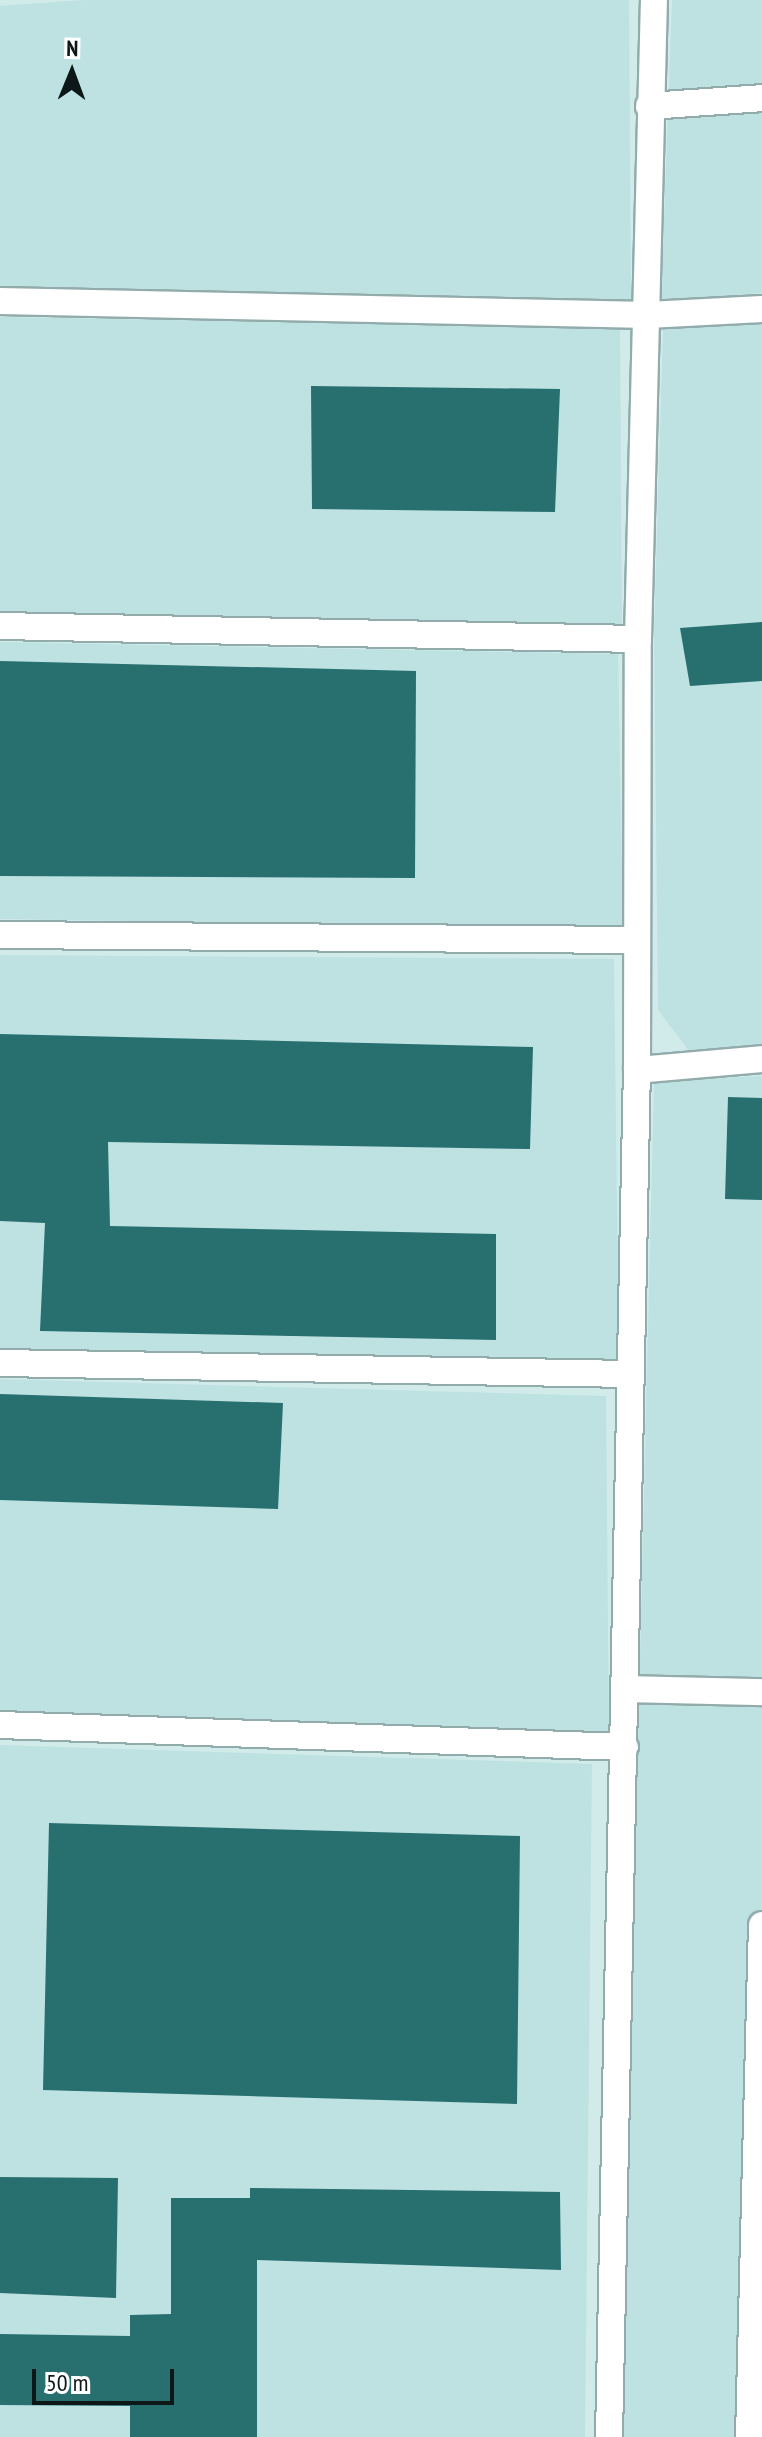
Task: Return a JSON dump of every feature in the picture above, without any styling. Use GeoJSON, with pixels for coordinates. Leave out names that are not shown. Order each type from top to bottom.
{"type":"FeatureCollection","features":[{"type":"Feature","properties":{"kind":"street"},"geometry":{"type":"LineString","coordinates":[[609,2437],[637,1070],[638,639],[654,0]]}},
{"type":"Feature","properties":{"kind":"street"},"geometry":{"type":"LineString","coordinates":[[649,106],[762,98]]}},
{"type":"Feature","properties":{"kind":"street"},"geometry":{"type":"LineString","coordinates":[[0,301],[648,315],[762,309]]}},
{"type":"Feature","properties":{"kind":"street"},"geometry":{"type":"LineString","coordinates":[[0,626],[638,639]]}},
{"type":"Feature","properties":{"kind":"street"},"geometry":{"type":"LineString","coordinates":[[0,935],[637,940]]}},
{"type":"Feature","properties":{"kind":"street"},"geometry":{"type":"LineString","coordinates":[[637,1070],[762,1059]]}},
{"type":"Feature","properties":{"kind":"street"},"geometry":{"type":"LineString","coordinates":[[0,1363],[631,1374]]}},
{"type":"Feature","properties":{"kind":"street"},"geometry":{"type":"LineString","coordinates":[[626,1689],[762,1692]]}},
{"type":"Feature","properties":{"kind":"street"},"geometry":{"type":"LineString","coordinates":[[0,1725],[625,1747]]}},
{"type":"Feature","properties":{"kind":"street"},"geometry":{"type":"LineString","coordinates":[[749,2437],[762,1925]]}},
{"type":"Feature","properties":{"kind":"shaded area"},"geometry":{"type":"Polygon","coordinates":[[[83,0],[629,0],[631,301],[0,287],[0,6],[83,0]]]}},
{"type":"Feature","properties":{"kind":"shaded area"},"geometry":{"type":"Polygon","coordinates":[[[672,0],[762,0],[762,293],[661,301],[672,0]]]}},
{"type":"Feature","properties":{"kind":"shaded area"},"geometry":{"type":"Polygon","coordinates":[[[0,317],[620,328],[622,627],[0,612],[0,317]]]}},
{"type":"Feature","properties":{"kind":"shaded area"},"geometry":{"type":"Polygon","coordinates":[[[762,320],[762,1046],[689,1051],[658,1010],[654,635],[663,327],[762,320]]]}},
{"type":"Feature","properties":{"kind":"shaded area"},"geometry":{"type":"Polygon","coordinates":[[[0,642],[618,654],[623,929],[0,919],[0,642]]]}},
{"type":"Feature","properties":{"kind":"shaded area"},"geometry":{"type":"Polygon","coordinates":[[[0,955],[614,959],[619,1361],[0,1349],[0,955]]]}},
{"type":"Feature","properties":{"kind":"shaded area"},"geometry":{"type":"Polygon","coordinates":[[[762,1076],[762,2437],[621,2437],[654,1081],[762,1076]]]}},
{"type":"Feature","properties":{"kind":"shaded area"},"geometry":{"type":"Polygon","coordinates":[[[0,1379],[606,1396],[609,1737],[0,1713],[0,1379]]]}},
{"type":"Feature","properties":{"kind":"shaded area"},"geometry":{"type":"Polygon","coordinates":[[[0,1745],[592,1764],[585,2437],[0,2437],[0,1745]]]}},
{"type":"Feature","properties":{"kind":"building"},"geometry":{"type":"Polygon","coordinates":[[[311,386],[560,389],[555,512],[312,509],[311,386]]]}},
{"type":"Feature","properties":{"kind":"building"},"geometry":{"type":"Polygon","coordinates":[[[762,622],[762,681],[690,686],[680,628],[762,622]]]}},
{"type":"Feature","properties":{"kind":"building"},"geometry":{"type":"Polygon","coordinates":[[[0,661],[416,671],[415,878],[0,876],[0,661]]]}},
{"type":"Feature","properties":{"kind":"building"},"geometry":{"type":"Polygon","coordinates":[[[0,1034],[533,1047],[530,1149],[108,1142],[110,1226],[496,1234],[496,1340],[40,1331],[45,1223],[0,1221],[0,1034]]]}},
{"type":"Feature","properties":{"kind":"building"},"geometry":{"type":"Polygon","coordinates":[[[728,1097],[762,1098],[762,1200],[725,1199],[728,1097]]]}},
{"type":"Feature","properties":{"kind":"building"},"geometry":{"type":"Polygon","coordinates":[[[0,1394],[283,1403],[278,1509],[0,1500],[0,1394]]]}},
{"type":"Feature","properties":{"kind":"building"},"geometry":{"type":"Polygon","coordinates":[[[49,1823],[520,1836],[517,2104],[43,2090],[49,1823]]]}},
{"type":"Feature","properties":{"kind":"building"},"geometry":{"type":"Polygon","coordinates":[[[0,2177],[118,2178],[116,2298],[0,2293],[0,2177]]]}},
{"type":"Feature","properties":{"kind":"building"},"geometry":{"type":"Polygon","coordinates":[[[250,2188],[560,2192],[561,2270],[257,2260],[257,2437],[130,2437],[130,2406],[0,2405],[0,2334],[130,2336],[130,2315],[171,2314],[171,2198],[250,2198],[250,2188]]]}}]}
